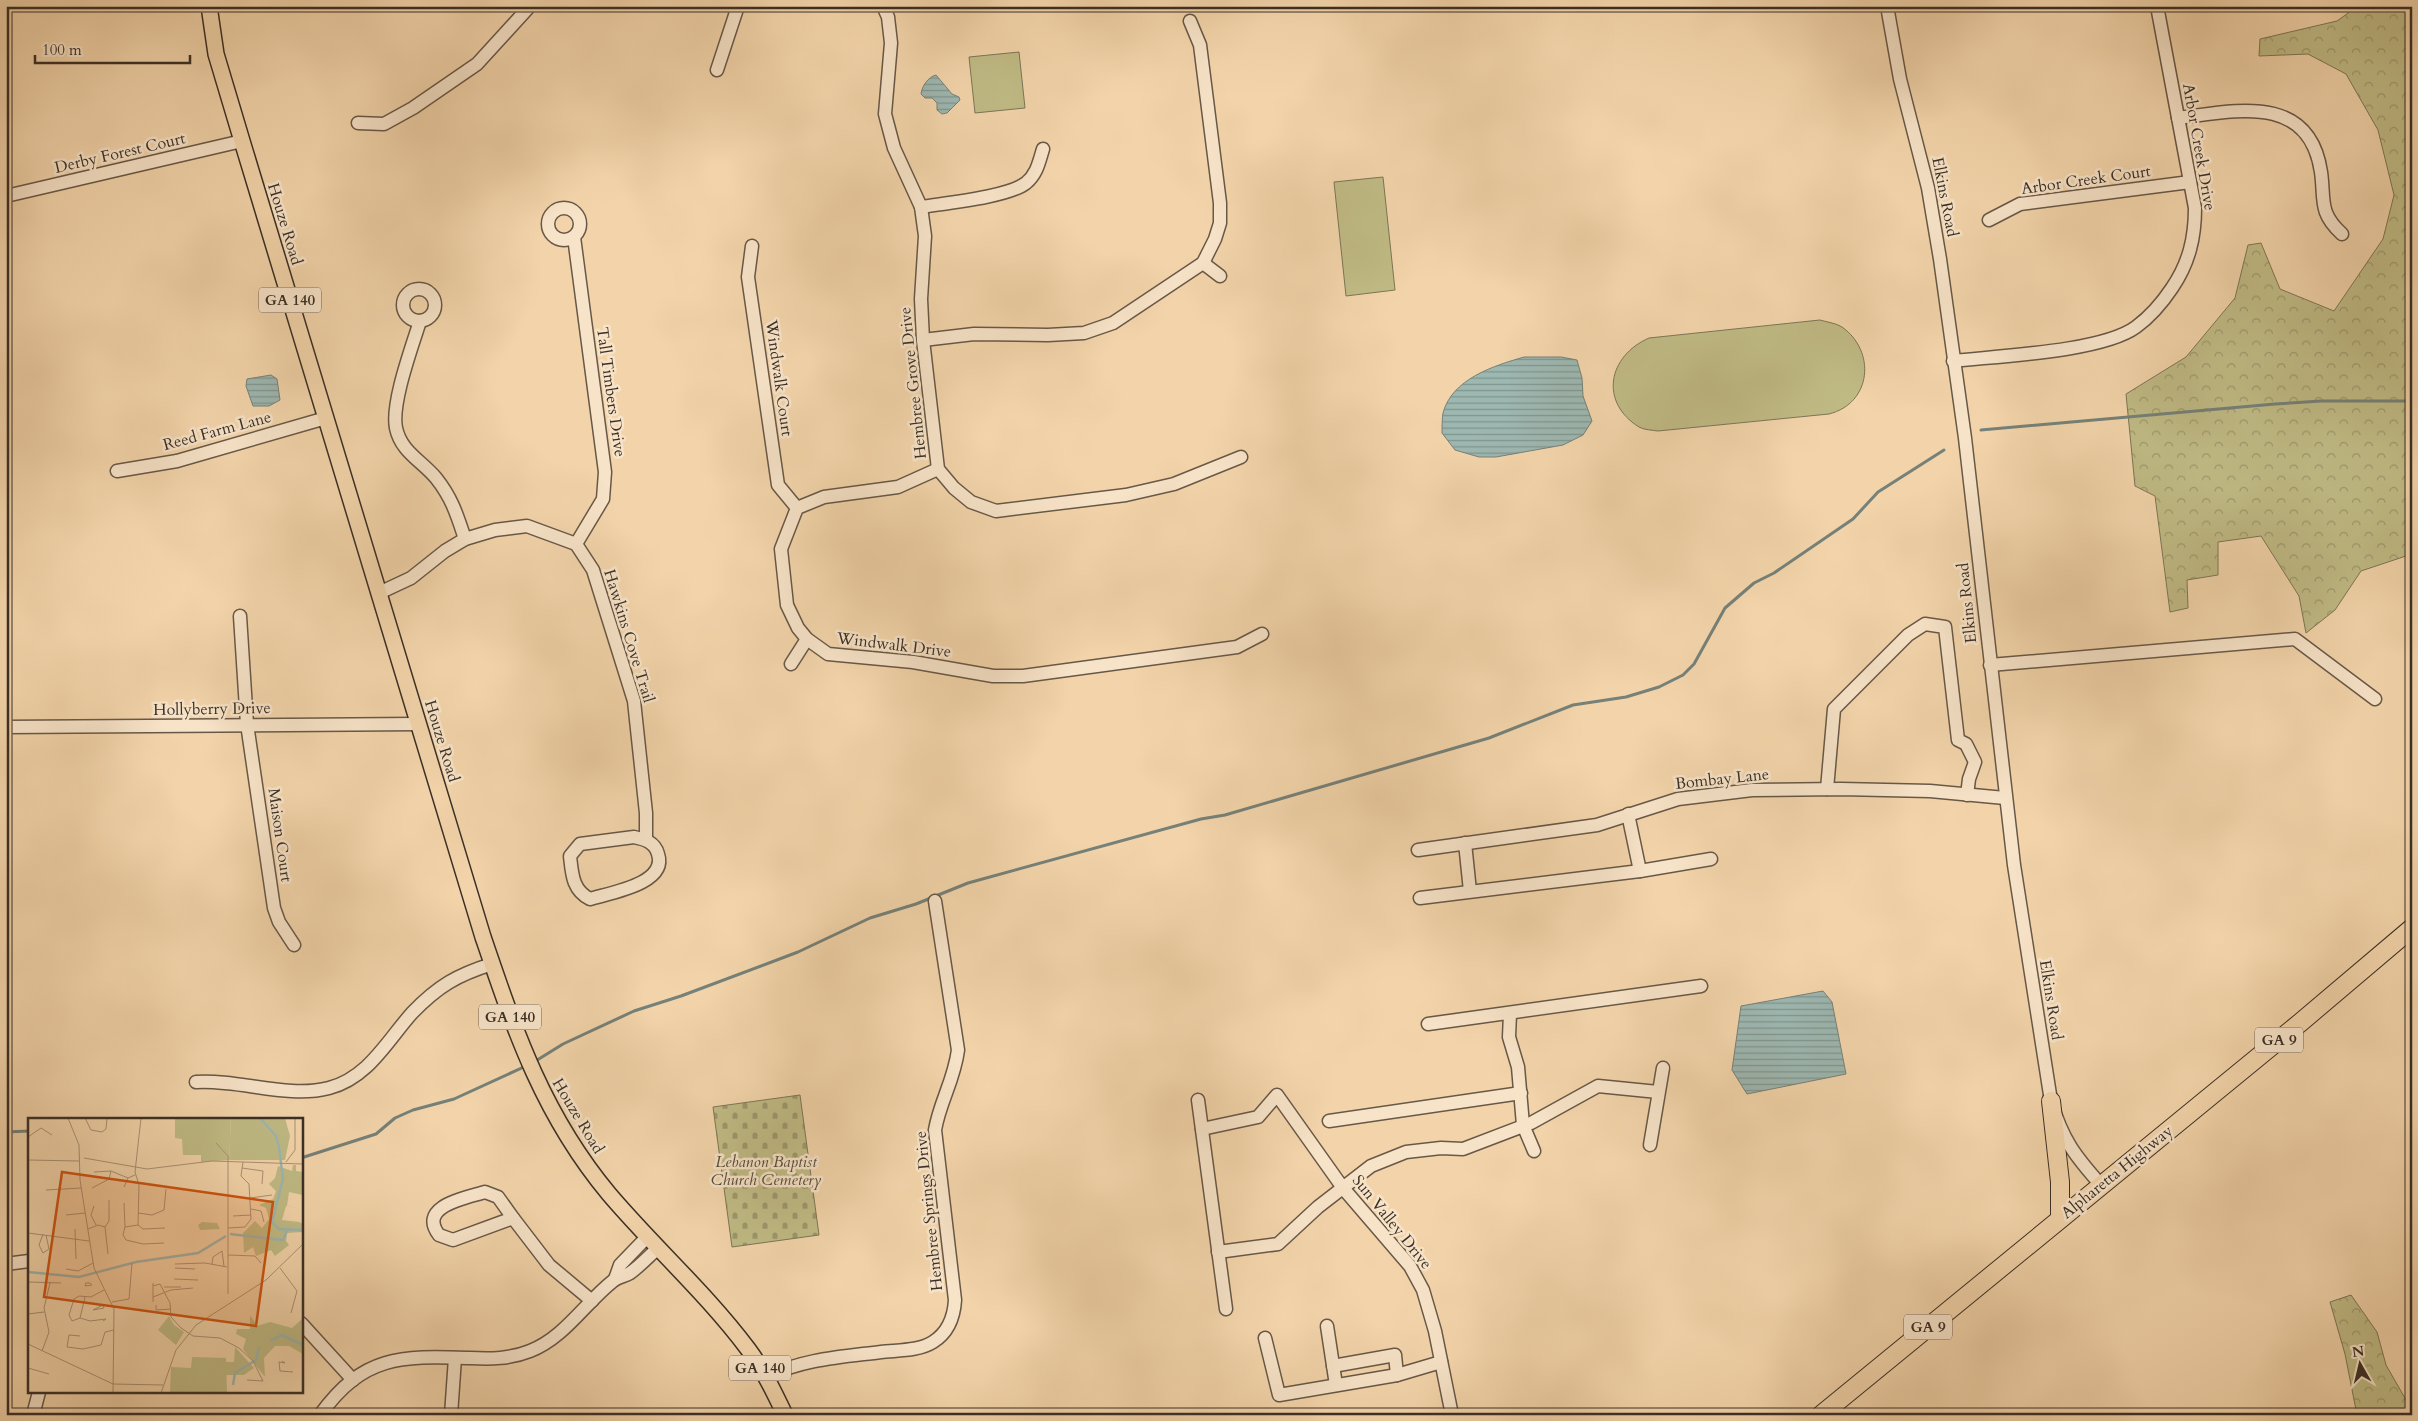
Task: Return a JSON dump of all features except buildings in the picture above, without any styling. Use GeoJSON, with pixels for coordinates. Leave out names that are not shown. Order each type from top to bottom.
{"type":"FeatureCollection","features":[{"type":"Feature","properties":{"kind":"highway","name":"Alpharetta Highway"},"geometry":{"type":"LineString","coordinates":[[1821,1415],[2301,1022],[2412,928]]}},
{"type":"Feature","properties":{"kind":"highway"},"geometry":{"type":"LineString","coordinates":[[2051,1101],[2060,1182],[2060,1218]]}},
{"type":"Feature","properties":{"kind":"main road","name":"Houze Road"},"geometry":{"type":"LineString","coordinates":[[209,6],[216,54],[418,724],[513,1026],[529,1064],[563,1128],[609,1193],[730,1326],[766,1377],[785,1415]]}},
{"type":"Feature","properties":{"kind":"street"},"geometry":{"type":"LineString","coordinates":[[358,123],[384,124],[413,108],[477,64],[530,6]]}},
{"type":"Feature","properties":{"kind":"street"},"geometry":{"type":"LineString","coordinates":[[717,70],[738,6]]}},
{"type":"Feature","properties":{"kind":"street","name":"Hembree Grove Drive"},"geometry":{"type":"LineString","coordinates":[[883,6],[888,17],[891,43],[885,114],[894,148],[921,207],[925,236],[920,299],[938,469],[954,488],[971,502],[996,510],[1126,495],[1174,484],[1241,457]]}},
{"type":"Feature","properties":{"kind":"street","name":"Elkins Road"},"geometry":{"type":"LineString","coordinates":[[1886,6],[1900,78],[1928,188],[1940,259],[1965,438],[2005,798],[2051,1101],[2064,1138],[2074,1154],[2100,1185]]}},
{"type":"Feature","properties":{"kind":"street","name":"Arbor Creek Drive"},"geometry":{"type":"LineString","coordinates":[[1953,361],[2069,348],[2103,341],[2135,328],[2160,306],[2178,280],[2190,253],[2195,222],[2190,182],[2157,6]]}},
{"type":"Feature","properties":{"kind":"street"},"geometry":{"type":"LineString","coordinates":[[923,340],[974,334],[1048,335],[1084,333],[1113,323],[1203,263],[1215,239],[1220,223],[1220,203],[1200,45],[1190,21]]}},
{"type":"Feature","properties":{"kind":"street"},"geometry":{"type":"LineString","coordinates":[[2178,118],[2246,110],[2269,111],[2289,118],[2305,133],[2316,151],[2321,170],[2324,210],[2329,222],[2342,234]]}},
{"type":"Feature","properties":{"kind":"street","name":"Derby Forest Court"},"geometry":{"type":"LineString","coordinates":[[6,196],[242,141]]}},
{"type":"Feature","properties":{"kind":"street"},"geometry":{"type":"LineString","coordinates":[[921,207],[1000,193],[1026,184],[1037,171],[1042,149]]}},
{"type":"Feature","properties":{"kind":"street","name":"Arbor Creek Court"},"geometry":{"type":"LineString","coordinates":[[1989,220],[2020,204],[2190,182]]}},
{"type":"Feature","properties":{"kind":"street","name":"Tall Timbers Drive"},"geometry":{"type":"LineString","coordinates":[[574,237],[606,472],[603,499],[576,544]]}},
{"type":"Feature","properties":{"kind":"street","name":"Windwalk Court"},"geometry":{"type":"LineString","coordinates":[[752,246],[748,278],[778,485],[797,508]]}},
{"type":"Feature","properties":{"kind":"street"},"geometry":{"type":"LineString","coordinates":[[1203,263],[1220,276]]}},
{"type":"Feature","properties":{"kind":"street"},"geometry":{"type":"LineString","coordinates":[[420,321],[398,397],[396,427],[400,440],[408,452],[434,476],[452,501],[466,539]]}},
{"type":"Feature","properties":{"kind":"street","name":"Reed Farm Lane"},"geometry":{"type":"LineString","coordinates":[[117,471],[177,461],[326,418]]}},
{"type":"Feature","properties":{"kind":"street"},"geometry":{"type":"LineString","coordinates":[[797,508],[824,497],[898,487],[938,469]]}},
{"type":"Feature","properties":{"kind":"street","name":"Windwalk Drive"},"geometry":{"type":"LineString","coordinates":[[797,508],[781,549],[787,605],[798,628],[807,639],[828,654],[913,662],[993,676],[1023,676],[1237,647],[1262,634]]}},
{"type":"Feature","properties":{"kind":"street"},"geometry":{"type":"LineString","coordinates":[[379,593],[411,578],[445,551],[466,539],[494,530],[527,526],[576,544]]}},
{"type":"Feature","properties":{"kind":"street","name":"Hawkins Cove Trail"},"geometry":{"type":"LineString","coordinates":[[576,544],[594,570],[634,701],[646,813],[646,839]]}},
{"type":"Feature","properties":{"kind":"street","name":"Maison Court"},"geometry":{"type":"LineString","coordinates":[[240,616],[248,724],[274,908],[279,922],[294,945]]}},
{"type":"Feature","properties":{"kind":"street"},"geometry":{"type":"LineString","coordinates":[[1827,789],[1834,709],[1908,636],[1925,624],[1944,627],[1958,740],[1966,744],[1975,762],[1969,779],[1967,795]]}},
{"type":"Feature","properties":{"kind":"street"},"geometry":{"type":"LineString","coordinates":[[791,664],[807,639]]}},
{"type":"Feature","properties":{"kind":"street"},"geometry":{"type":"LineString","coordinates":[[1990,664],[2295,639],[2375,699]]}},
{"type":"Feature","properties":{"kind":"street","name":"Hollyberry Drive"},"geometry":{"type":"LineString","coordinates":[[6,727],[418,724]]}},
{"type":"Feature","properties":{"kind":"street","name":"Bombay Lane"},"geometry":{"type":"LineString","coordinates":[[1418,850],[1597,825],[1678,798],[1752,790],[1930,791],[2005,798]]}},
{"type":"Feature","properties":{"kind":"street"},"geometry":{"type":"LineString","coordinates":[[1628,814],[1640,870]]}},
{"type":"Feature","properties":{"kind":"street"},"geometry":{"type":"LineString","coordinates":[[623,838],[646,839],[659,854],[655,874],[644,882],[590,899],[582,896],[573,882],[570,856],[580,844],[623,838]]}},
{"type":"Feature","properties":{"kind":"street"},"geometry":{"type":"LineString","coordinates":[[1465,843],[1470,892]]}},
{"type":"Feature","properties":{"kind":"street"},"geometry":{"type":"LineString","coordinates":[[1420,898],[1711,860]]}},
{"type":"Feature","properties":{"kind":"street","name":"Hembree Springs Drive"},"geometry":{"type":"LineString","coordinates":[[766,1377],[787,1367],[809,1360],[923,1347],[941,1336],[952,1319],[955,1300],[935,1130],[938,1111],[955,1071],[958,1050],[935,902]]}},
{"type":"Feature","properties":{"kind":"street"},"geometry":{"type":"LineString","coordinates":[[196,1082],[216,1080],[297,1091],[327,1089],[342,1084],[364,1068],[413,1013],[442,986],[463,973],[492,964]]}},
{"type":"Feature","properties":{"kind":"street"},"geometry":{"type":"LineString","coordinates":[[1428,1024],[1701,986]]}},
{"type":"Feature","properties":{"kind":"street"},"geometry":{"type":"LineString","coordinates":[[1510,1014],[1509,1037],[1518,1068],[1524,1126],[1534,1151]]}},
{"type":"Feature","properties":{"kind":"street"},"geometry":{"type":"LineString","coordinates":[[1650,1145],[1658,1092],[1664,1068]]}},
{"type":"Feature","properties":{"kind":"street"},"geometry":{"type":"LineString","coordinates":[[1218,1252],[1278,1244],[1318,1207],[1371,1166],[1406,1152],[1441,1148],[1463,1150],[1524,1126],[1598,1086],[1658,1092]]}},
{"type":"Feature","properties":{"kind":"street"},"geometry":{"type":"LineString","coordinates":[[1329,1121],[1521,1094]]}},
{"type":"Feature","properties":{"kind":"street","name":"Sun Valley Drive"},"geometry":{"type":"LineString","coordinates":[[1202,1129],[1258,1117],[1277,1095],[1343,1188],[1410,1266],[1423,1290],[1442,1362],[1452,1415]]}},
{"type":"Feature","properties":{"kind":"street"},"geometry":{"type":"LineString","coordinates":[[1198,1100],[1226,1310]]}},
{"type":"Feature","properties":{"kind":"street"},"geometry":{"type":"LineString","coordinates":[[513,1218],[453,1240],[439,1235],[433,1224],[435,1213],[442,1206],[485,1192],[498,1197],[549,1265],[592,1301]]}},
{"type":"Feature","properties":{"kind":"street"},"geometry":{"type":"LineString","coordinates":[[320,1415],[333,1397],[352,1380],[370,1368],[393,1360],[422,1356],[498,1359],[530,1351],[557,1335],[592,1301],[614,1279],[620,1264],[648,1236]]}},
{"type":"Feature","properties":{"kind":"street"},"geometry":{"type":"LineString","coordinates":[[614,1279],[629,1273],[658,1248]]}},
{"type":"Feature","properties":{"kind":"street"},"geometry":{"type":"LineString","coordinates":[[6,1264],[28,1261]]}},
{"type":"Feature","properties":{"kind":"street"},"geometry":{"type":"LineString","coordinates":[[302,1324],[352,1380]]}},
{"type":"Feature","properties":{"kind":"street"},"geometry":{"type":"LineString","coordinates":[[1327,1326],[1336,1385]]}},
{"type":"Feature","properties":{"kind":"street"},"geometry":{"type":"LineString","coordinates":[[1265,1338],[1278,1395],[1397,1375],[1442,1362]]}},
{"type":"Feature","properties":{"kind":"street"},"geometry":{"type":"LineString","coordinates":[[1333,1366],[1394,1355],[1397,1375]]}},
{"type":"Feature","properties":{"kind":"street"},"geometry":{"type":"LineString","coordinates":[[451,1415],[454,1358]]}},
{"type":"Feature","properties":{"kind":"street"},"geometry":{"type":"LineString","coordinates":[[32,1415],[38,1394]]}},
{"type":"Feature","properties":{"kind":"green space"},"geometry":{"type":"Polygon","coordinates":[[[2358,6],[2412,6],[2412,554],[2361,571],[2335,610],[2306,633],[2299,596],[2261,536],[2218,542],[2218,575],[2187,580],[2188,608],[2170,612],[2155,496],[2135,486],[2126,394],[2186,357],[2235,298],[2248,245],[2261,243],[2280,289],[2334,311],[2383,239],[2394,195],[2378,130],[2346,74],[2308,54],[2259,56],[2260,39],[2337,21],[2358,6]]]}},
{"type":"Feature","properties":{"kind":"green space"},"geometry":{"type":"Polygon","coordinates":[[[1019,52],[1025,108],[975,113],[969,57],[1019,52]]]}},
{"type":"Feature","properties":{"kind":"green space"},"geometry":{"type":"Polygon","coordinates":[[[1383,177],[1395,290],[1346,296],[1334,182],[1383,177]]]}},
{"type":"Feature","properties":{"kind":"green space"},"geometry":{"type":"Polygon","coordinates":[[[1820,320],[1842,327],[1853,337],[1860,349],[1864,362],[1861,388],[1854,399],[1843,408],[1829,414],[1658,431],[1639,427],[1626,417],[1618,405],[1614,393],[1617,367],[1635,346],[1649,338],[1820,320]]]}},
{"type":"Feature","properties":{"kind":"green space","name":"Lebanon Baptist Church Cemetery"},"geometry":{"type":"Polygon","coordinates":[[[800,1095],[819,1235],[732,1247],[713,1107],[800,1095]]]}},
{"type":"Feature","properties":{"kind":"green space"},"geometry":{"type":"Polygon","coordinates":[[[2351,1295],[2377,1332],[2386,1365],[2406,1400],[2412,1402],[2412,1415],[2357,1415],[2345,1354],[2330,1302],[2351,1295]]]}},
{"type":"Feature","properties":{"kind":"water"},"geometry":{"type":"Polygon","coordinates":[[[936,75],[952,94],[959,97],[960,100],[947,113],[942,114],[937,110],[937,103],[932,98],[925,98],[921,94],[926,82],[936,75]]]}},
{"type":"Feature","properties":{"kind":"water"},"geometry":{"type":"Polygon","coordinates":[[[1524,357],[1561,357],[1577,360],[1582,378],[1583,396],[1592,421],[1583,435],[1563,445],[1496,457],[1479,457],[1455,450],[1442,431],[1443,413],[1455,391],[1464,383],[1487,370],[1524,357]]]}},
{"type":"Feature","properties":{"kind":"water"},"geometry":{"type":"Polygon","coordinates":[[[271,375],[277,379],[280,400],[269,406],[253,406],[246,386],[247,379],[271,375]]]}},
{"type":"Feature","properties":{"kind":"water"},"geometry":{"type":"Polygon","coordinates":[[[1823,991],[1832,1002],[1846,1074],[1747,1094],[1732,1070],[1741,1006],[1823,991]]]}},
{"type":"Feature","properties":{"kind":"waterway"},"geometry":{"type":"LineString","coordinates":[[1981,430],[2275,404],[2321,401],[2412,401]]}},
{"type":"Feature","properties":{"kind":"waterway"},"geometry":{"type":"LineString","coordinates":[[534,1062],[563,1044],[634,1011],[681,996],[798,952],[870,918],[916,904],[968,883],[1201,819],[1225,815],[1489,738],[1573,705],[1626,697],[1659,687],[1683,675],[1694,664],[1725,608],[1754,583],[1774,573],[1853,519],[1878,492],[1944,450]]}},
{"type":"Feature","properties":{"kind":"waterway"},"geometry":{"type":"LineString","coordinates":[[302,1158],[376,1134],[395,1118],[413,1110],[454,1099],[526,1066]]}},
{"type":"Feature","properties":{"kind":"waterway"},"geometry":{"type":"LineString","coordinates":[[6,1132],[28,1131]]}}]}
